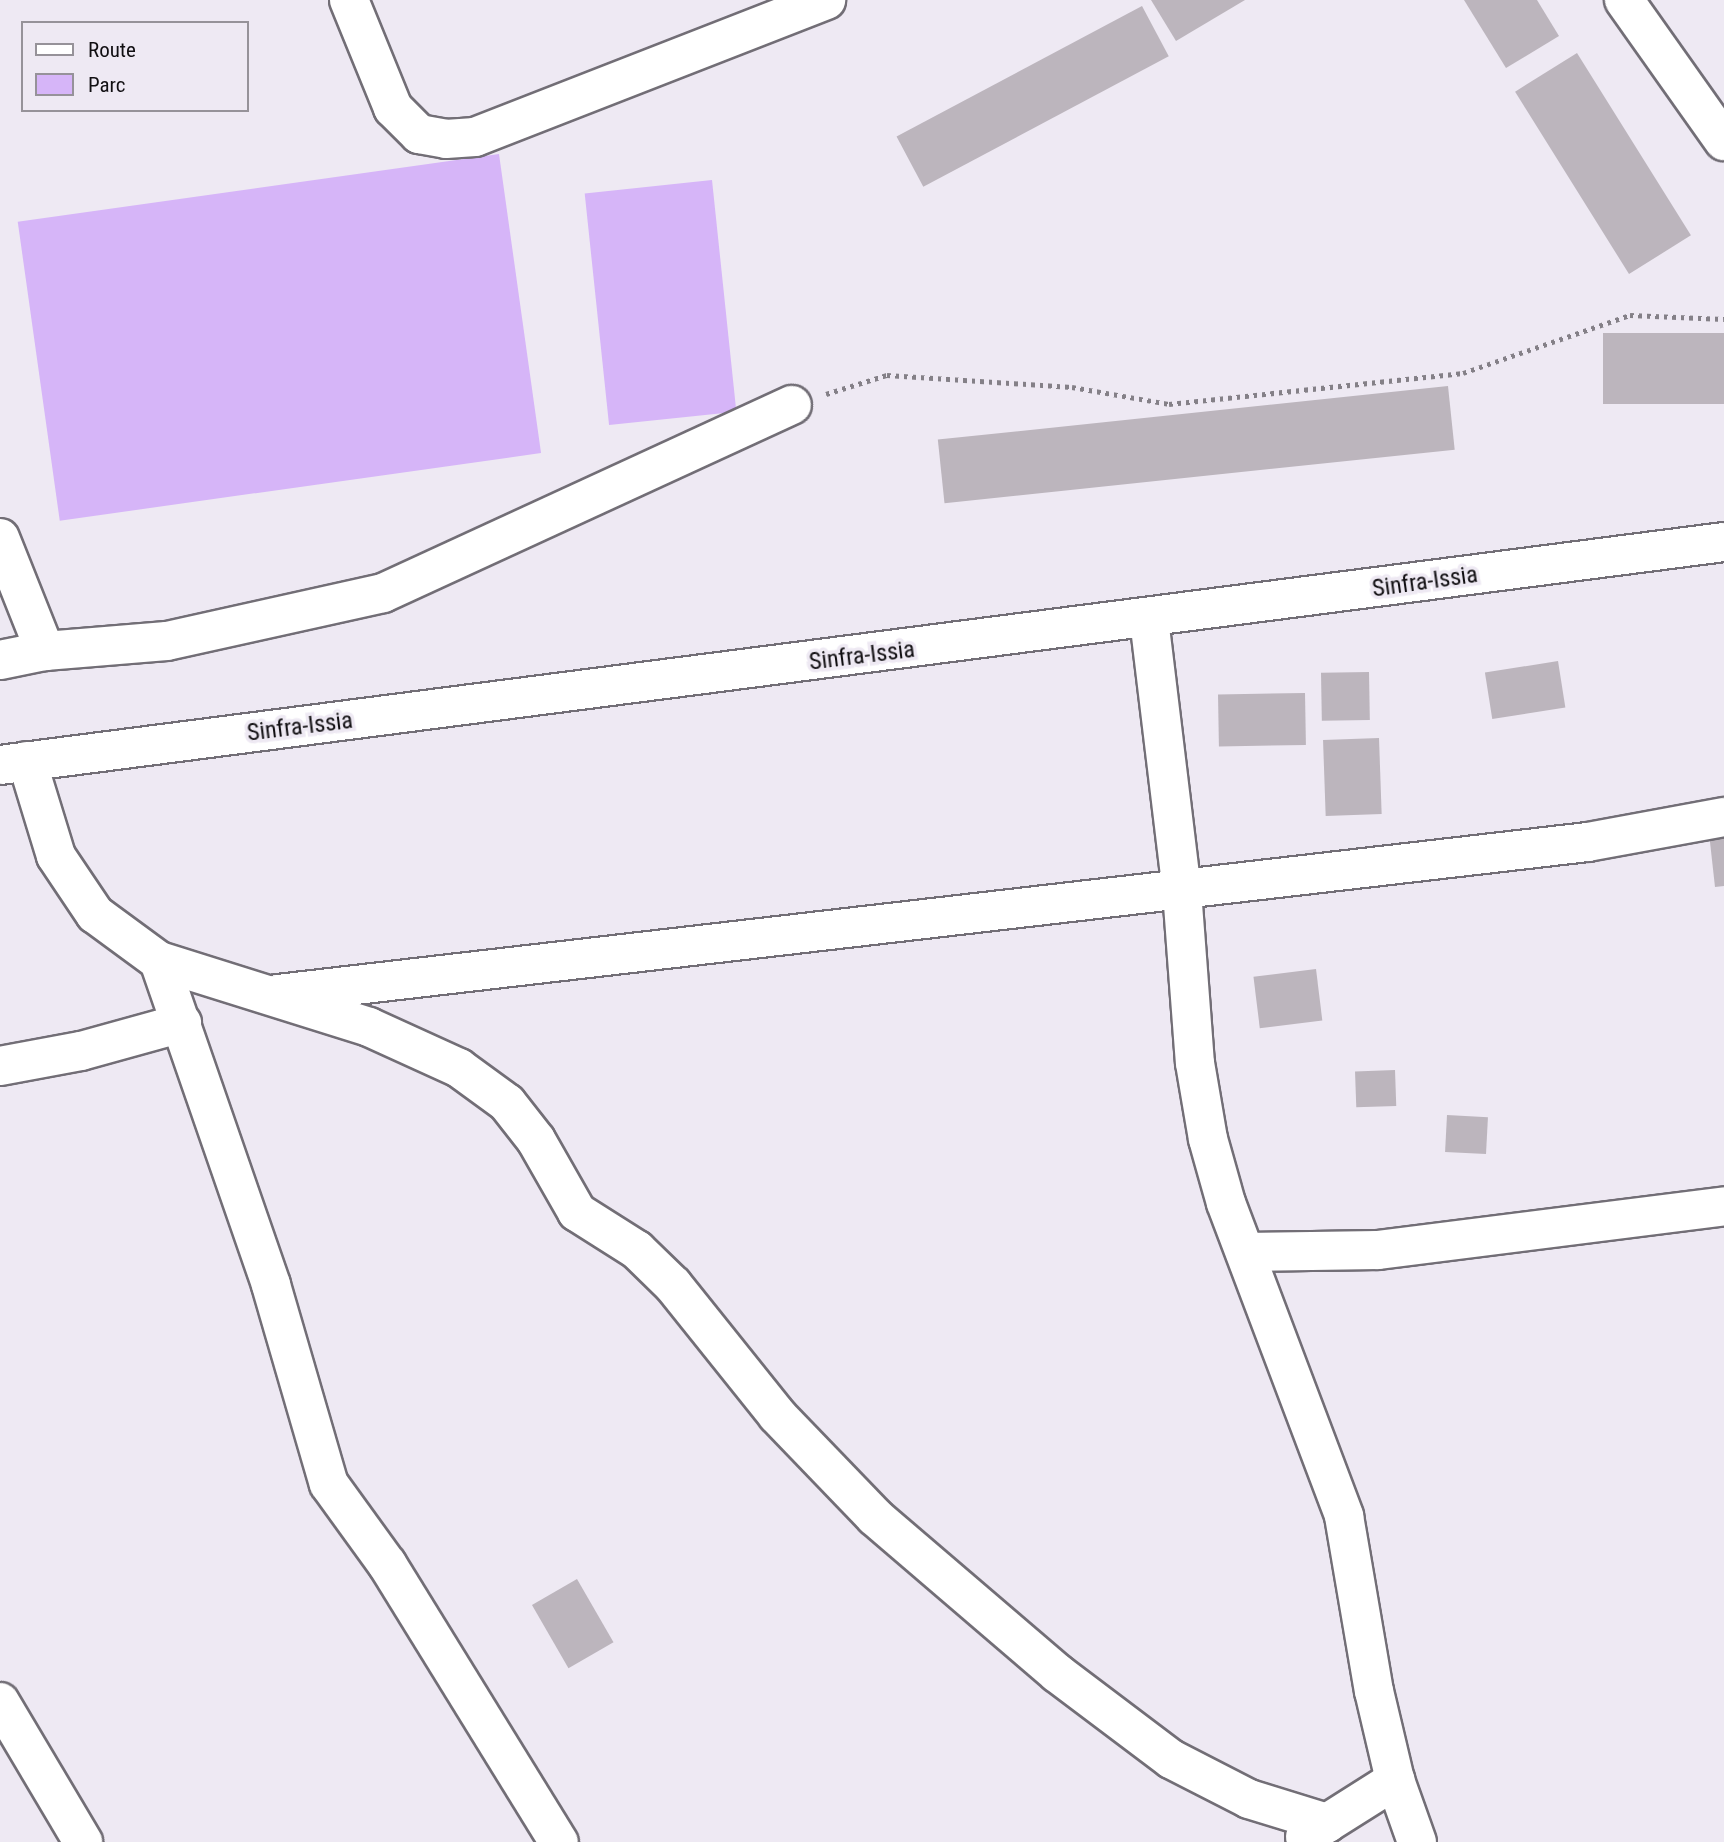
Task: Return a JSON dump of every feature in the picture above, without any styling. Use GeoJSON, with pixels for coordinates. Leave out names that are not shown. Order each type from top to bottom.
{"type":"FeatureCollection","features":[{"type":"Feature","properties":{"kind":"street"},"geometry":{"type":"LineString","coordinates":[[349,0],[393,108],[418,134],[446,139],[475,137],[817,2]]}},
{"type":"Feature","properties":{"kind":"street"},"geometry":{"type":"LineString","coordinates":[[1624,0],[1724,141]]}},
{"type":"Feature","properties":{"kind":"street"},"geometry":{"type":"LineString","coordinates":[[0,660],[46,651],[167,641],[383,593],[792,405]]}},
{"type":"Feature","properties":{"kind":"street"},"geometry":{"type":"LineString","coordinates":[[0,538],[46,651]]}},
{"type":"Feature","properties":{"kind":"street","name":"Sinfra-Issia"},"geometry":{"type":"LineString","coordinates":[[14,763],[1149,620],[1724,542]]}},
{"type":"Feature","properties":{"kind":"street"},"geometry":{"type":"LineString","coordinates":[[1149,620],[1182,891],[1195,1063],[1208,1139],[1245,1252],[1344,1516],[1374,1690],[1395,1780],[1417,1842]]}},
{"type":"Feature","properties":{"kind":"street"},"geometry":{"type":"LineString","coordinates":[[14,763],[56,856],[95,914],[159,961],[262,996],[369,1027],[459,1068],[507,1104],[536,1140],[577,1212],[637,1250],[673,1285],[777,1415],[875,1517],[1057,1673],[1171,1759],[1313,1833],[1395,1780]]}},
{"type":"Feature","properties":{"kind":"street"},"geometry":{"type":"LineString","coordinates":[[262,996],[597,954],[1182,891],[1588,842],[1724,817]]}},
{"type":"Feature","properties":{"kind":"street"},"geometry":{"type":"LineString","coordinates":[[159,961],[271,1285],[329,1484],[387,1564],[559,1842]]}},
{"type":"Feature","properties":{"kind":"street"},"geometry":{"type":"LineString","coordinates":[[0,1066],[81,1051],[182,1023]]}},
{"type":"Feature","properties":{"kind":"street"},"geometry":{"type":"LineString","coordinates":[[1245,1252],[1378,1250],[1724,1206]]}},
{"type":"Feature","properties":{"kind":"street"},"geometry":{"type":"LineString","coordinates":[[0,1702],[83,1842]]}},
{"type":"Feature","properties":{"kind":"path"},"geometry":{"type":"LineString","coordinates":[[792,405],[887,375],[1072,387],[1168,404],[1463,373],[1630,315],[1724,319]]}},
{"type":"Feature","properties":{"kind":"green space"},"geometry":{"type":"Polygon","coordinates":[[[499,154],[541,453],[60,521],[18,222],[499,154]]]}},
{"type":"Feature","properties":{"kind":"green space"},"geometry":{"type":"Polygon","coordinates":[[[712,180],[736,412],[609,425],[585,193],[712,180]]]}},
{"type":"Feature","properties":{"kind":"building"},"geometry":{"type":"Polygon","coordinates":[[[1151,0],[1245,0],[1176,41],[1151,0]]]}},
{"type":"Feature","properties":{"kind":"building"},"geometry":{"type":"Polygon","coordinates":[[[1464,0],[1537,0],[1559,36],[1506,68],[1464,0]]]}},
{"type":"Feature","properties":{"kind":"building"},"geometry":{"type":"Polygon","coordinates":[[[1142,6],[1169,56],[923,187],[897,137],[1142,6]]]}},
{"type":"Feature","properties":{"kind":"building"},"geometry":{"type":"Polygon","coordinates":[[[1577,53],[1691,235],[1629,274],[1515,92],[1577,53]]]}},
{"type":"Feature","properties":{"kind":"building"},"geometry":{"type":"Polygon","coordinates":[[[1603,333],[1724,333],[1724,404],[1603,404],[1603,333]]]}},
{"type":"Feature","properties":{"kind":"building"},"geometry":{"type":"Polygon","coordinates":[[[1448,386],[1455,450],[945,503],[938,440],[1448,386]]]}},
{"type":"Feature","properties":{"kind":"building"},"geometry":{"type":"Polygon","coordinates":[[[1558,661],[1565,707],[1492,719],[1485,673],[1558,661]]]}},
{"type":"Feature","properties":{"kind":"building"},"geometry":{"type":"Polygon","coordinates":[[[1369,672],[1370,720],[1322,721],[1321,673],[1369,672]]]}},
{"type":"Feature","properties":{"kind":"building"},"geometry":{"type":"Polygon","coordinates":[[[1305,693],[1306,745],[1219,747],[1218,695],[1305,693]]]}},
{"type":"Feature","properties":{"kind":"building"},"geometry":{"type":"Polygon","coordinates":[[[1379,738],[1382,814],[1326,816],[1323,740],[1379,738]]]}},
{"type":"Feature","properties":{"kind":"building"},"geometry":{"type":"Polygon","coordinates":[[[1724,823],[1724,886],[1715,887],[1708,824],[1724,823]]]}},
{"type":"Feature","properties":{"kind":"building"},"geometry":{"type":"Polygon","coordinates":[[[1316,969],[1322,1021],[1260,1028],[1253,977],[1316,969]]]}},
{"type":"Feature","properties":{"kind":"building"},"geometry":{"type":"Polygon","coordinates":[[[1395,1070],[1396,1106],[1356,1107],[1355,1071],[1395,1070]]]}},
{"type":"Feature","properties":{"kind":"building"},"geometry":{"type":"Polygon","coordinates":[[[1447,1115],[1488,1117],[1486,1154],[1445,1152],[1447,1115]]]}},
{"type":"Feature","properties":{"kind":"building"},"geometry":{"type":"Polygon","coordinates":[[[577,1579],[614,1642],[568,1668],[532,1605],[577,1579]]]}}]}
